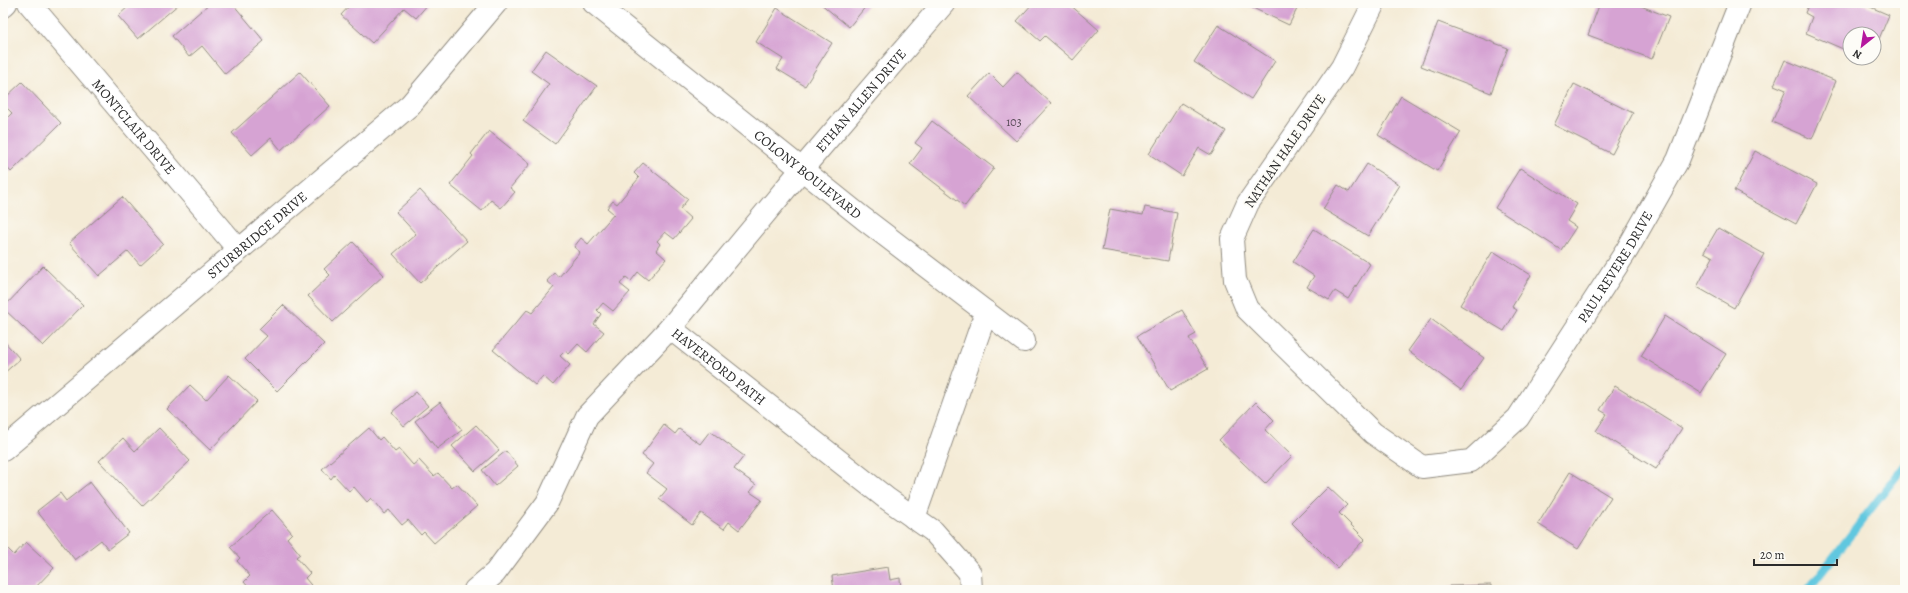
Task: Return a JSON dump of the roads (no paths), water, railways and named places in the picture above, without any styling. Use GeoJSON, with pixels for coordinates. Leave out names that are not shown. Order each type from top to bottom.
{"type":"FeatureCollection","features":[{"type":"Feature","properties":{"kind":"street"},"geometry":{"type":"LineString","coordinates":[[3,6],[6,3]]}},
{"type":"Feature","properties":{"kind":"street","name":"MONTCLAIR DRIVE"},"geometry":{"type":"LineString","coordinates":[[28,3],[238,250]]}},
{"type":"Feature","properties":{"kind":"street","name":"STURBRIDGE DRIVE"},"geometry":{"type":"LineString","coordinates":[[3,450],[410,105],[496,3]]}},
{"type":"Feature","properties":{"kind":"street","name":"COLONY BOULEVARD"},"geometry":{"type":"LineString","coordinates":[[594,3],[802,169],[1024,341]]}},
{"type":"Feature","properties":{"kind":"street","name":"ETHAN ALLEN DRIVE"},"geometry":{"type":"LineString","coordinates":[[670,328],[802,169],[944,3]]}},
{"type":"Feature","properties":{"kind":"street","name":"NATHAN HALE DRIVE"},"geometry":{"type":"LineString","coordinates":[[1374,3],[1342,67],[1248,202],[1232,239],[1235,280],[1247,310],[1373,433],[1422,467]]}},
{"type":"Feature","properties":{"kind":"street","name":"PAUL REVERE DRIVE"},"geometry":{"type":"LineString","coordinates":[[1422,467],[1471,461],[1518,418],[1627,250],[1678,160],[1740,3]]}},
{"type":"Feature","properties":{"kind":"street"},"geometry":{"type":"LineString","coordinates":[[914,518],[986,312]]}},
{"type":"Feature","properties":{"kind":"street","name":"HAVERFORD PATH"},"geometry":{"type":"LineString","coordinates":[[475,590],[495,573],[547,503],[587,416],[670,328],[880,493],[933,531],[970,573],[971,590]]}},
{"type":"Feature","properties":{"kind":"waterway"},"geometry":{"type":"LineString","coordinates":[[1808,590],[1905,465]]}}]}
